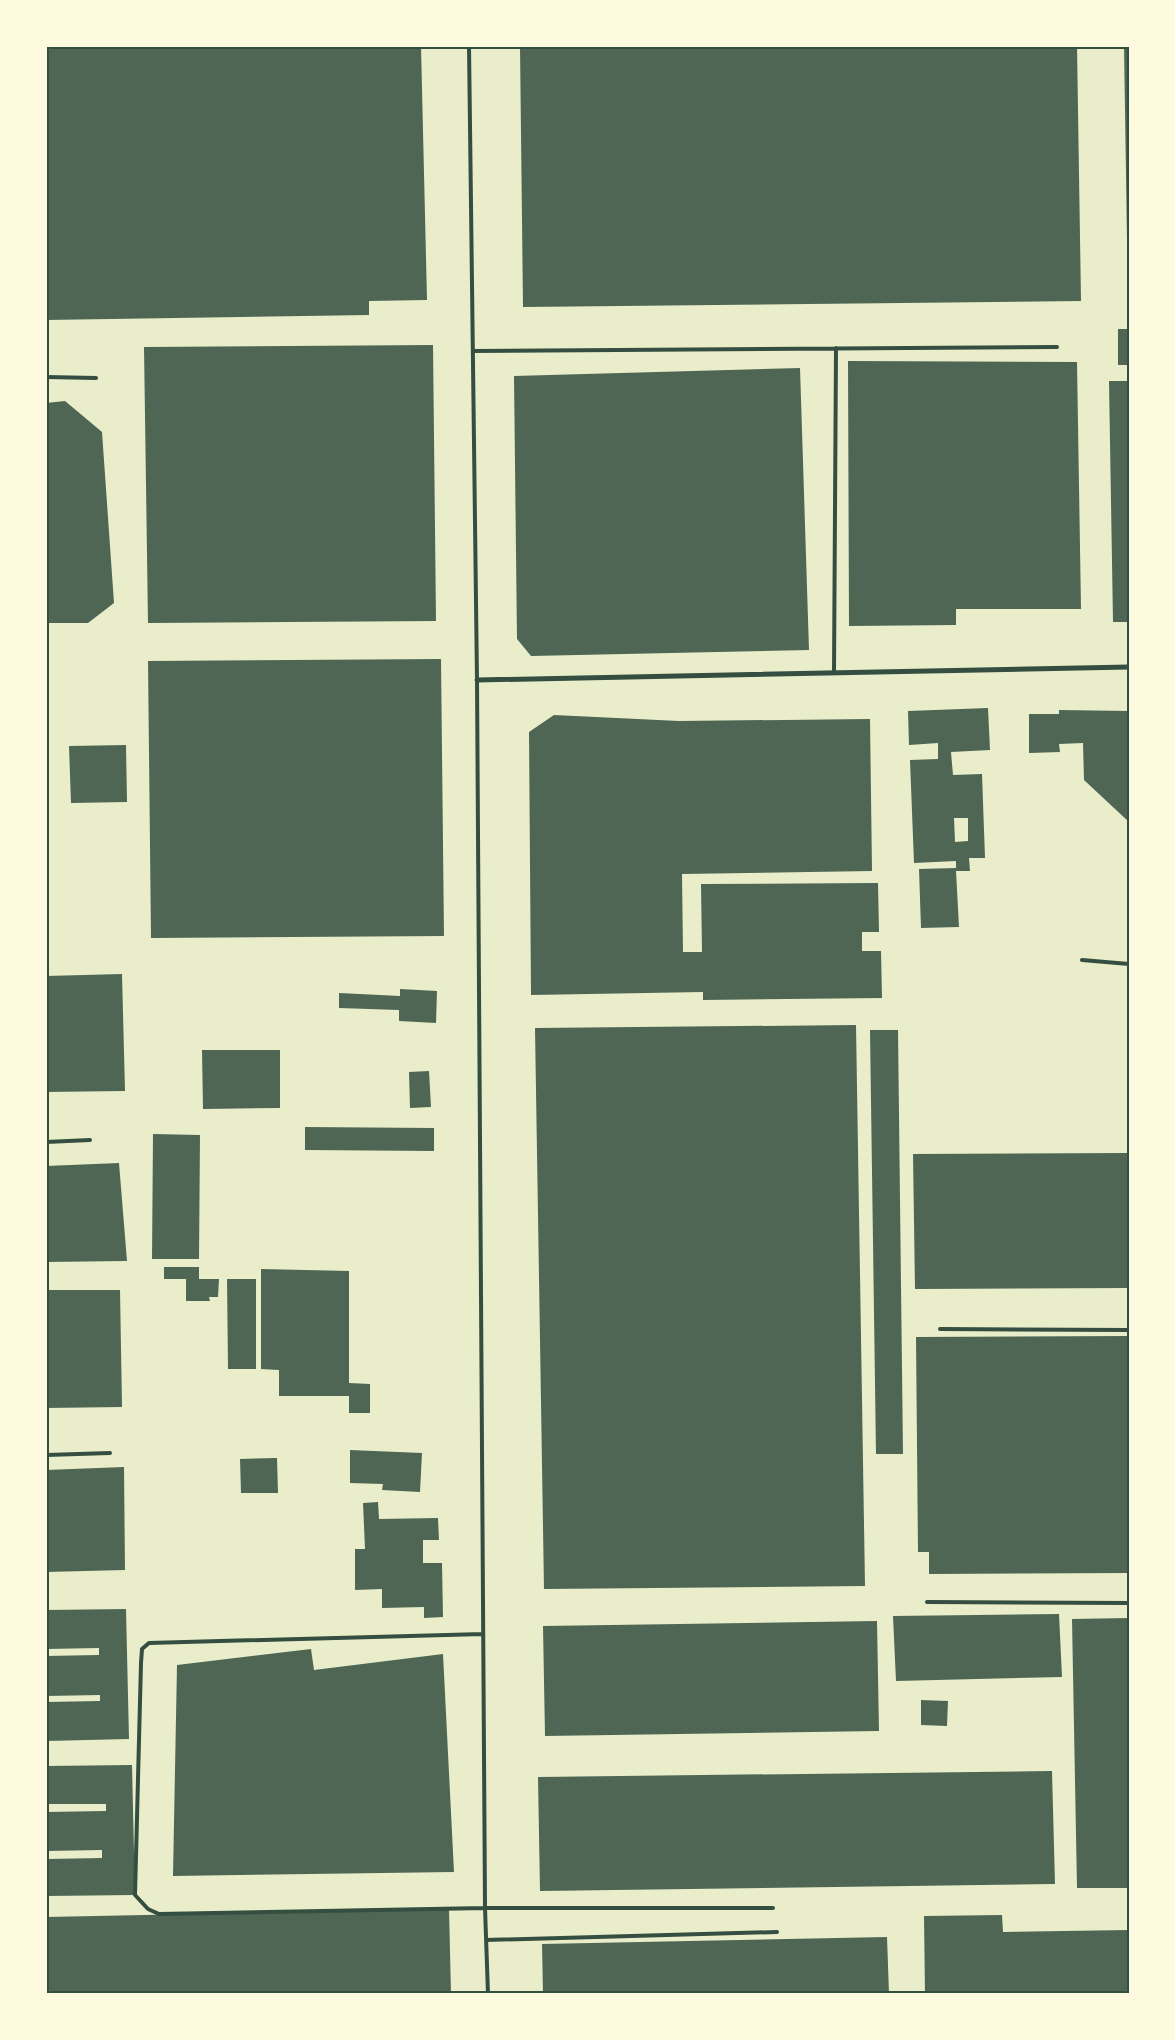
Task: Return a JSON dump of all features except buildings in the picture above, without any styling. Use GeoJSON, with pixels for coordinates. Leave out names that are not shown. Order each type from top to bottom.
{"type":"FeatureCollection","features":[{"type":"Feature","properties":{"kind":"street"},"geometry":{"type":"LineString","coordinates":[[477,680],[1129,667]]}},
{"type":"Feature","properties":{"kind":"lane"},"geometry":{"type":"LineString","coordinates":[[469,46],[477,680],[485,1908],[488,1994]]}},
{"type":"Feature","properties":{"kind":"lane"},"geometry":{"type":"LineString","coordinates":[[473,351],[1057,346]]}},
{"type":"Feature","properties":{"kind":"lane"},"geometry":{"type":"LineString","coordinates":[[834,673],[836,348]]}},
{"type":"Feature","properties":{"kind":"lane"},"geometry":{"type":"LineString","coordinates":[[46,378],[96,378]]}},
{"type":"Feature","properties":{"kind":"lane"},"geometry":{"type":"LineString","coordinates":[[1082,960],[1129,964]]}},
{"type":"Feature","properties":{"kind":"lane"},"geometry":{"type":"LineString","coordinates":[[46,1142],[90,1140]]}},
{"type":"Feature","properties":{"kind":"lane"},"geometry":{"type":"LineString","coordinates":[[940,1329],[1129,1330]]}},
{"type":"Feature","properties":{"kind":"lane"},"geometry":{"type":"LineString","coordinates":[[46,1455],[110,1453]]}},
{"type":"Feature","properties":{"kind":"lane"},"geometry":{"type":"LineString","coordinates":[[926,1602],[1129,1603]]}},
{"type":"Feature","properties":{"kind":"lane"},"geometry":{"type":"LineString","coordinates":[[484,1634],[149,1643],[142,1649],[135,1894],[148,1909],[159,1914],[485,1908],[773,1908]]}},
{"type":"Feature","properties":{"kind":"lane"},"geometry":{"type":"LineString","coordinates":[[486,1940],[776,1932]]}}]}
